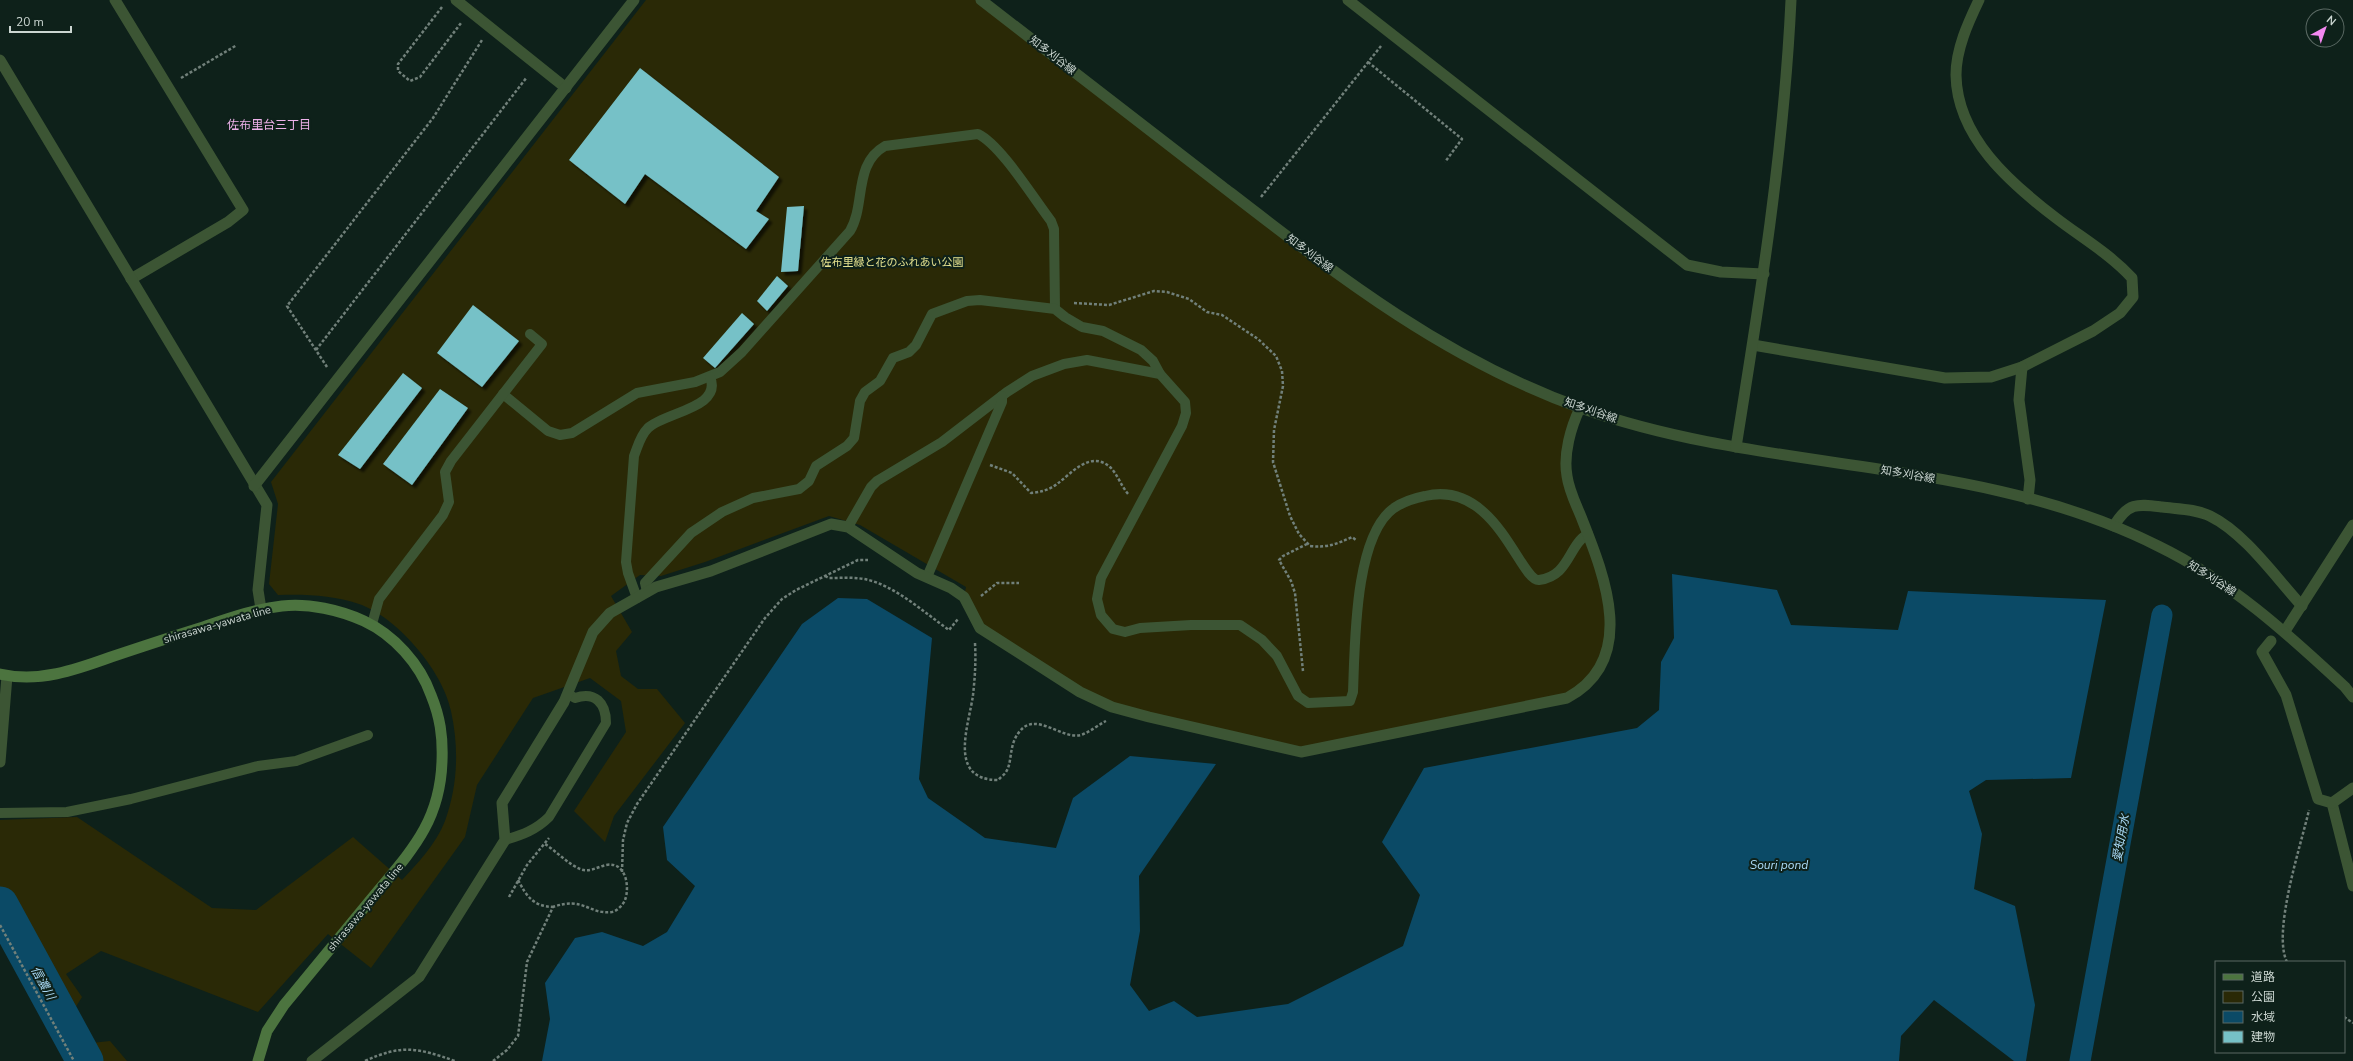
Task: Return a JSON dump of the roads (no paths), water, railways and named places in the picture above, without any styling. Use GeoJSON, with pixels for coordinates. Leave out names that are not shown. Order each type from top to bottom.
{"type":"FeatureCollection","features":[{"type":"Feature","properties":{"kind":"main road","name":"shirasawa-yawata line"},"geometry":{"type":"LineString","coordinates":[[4,675],[45,677],[76,670],[261,609],[284,606],[324,608],[344,612],[372,624],[398,645],[416,666],[428,686],[440,717],[443,741],[438,800],[428,824],[407,856],[284,1005],[267,1031],[258,1061]]}},
{"type":"Feature","properties":{"kind":"street"},"geometry":{"type":"LineString","coordinates":[[116,0],[243,210],[228,222],[131,279]]}},
{"type":"Feature","properties":{"kind":"street"},"geometry":{"type":"LineString","coordinates":[[456,0],[566,88]]}},
{"type":"Feature","properties":{"kind":"street"},"geometry":{"type":"LineString","coordinates":[[254,486],[634,0]]}},
{"type":"Feature","properties":{"kind":"street","name":"知多刈谷線"},"geometry":{"type":"LineString","coordinates":[[981,0],[1355,287],[1437,342],[1496,374],[1580,408],[1669,435],[1896,472],[2028,499],[2081,513],[2157,545],[2195,566],[2260,610],[2285,631],[2345,687],[2353,697]]}},
{"type":"Feature","properties":{"kind":"street"},"geometry":{"type":"LineString","coordinates":[[1348,0],[1687,265],[1720,272],[1764,274]]}},
{"type":"Feature","properties":{"kind":"street"},"geometry":{"type":"LineString","coordinates":[[1736,447],[1764,274],[1787,84],[1791,0]]}},
{"type":"Feature","properties":{"kind":"street"},"geometry":{"type":"LineString","coordinates":[[1753,345],[1945,378],[1991,376],[2022,367],[2093,331],[2120,313],[2133,297],[2132,278],[2116,261],[2055,217],[2010,178],[1983,150],[1968,127],[1959,101],[1956,75],[1959,54],[1967,26],[1979,0]]}},
{"type":"Feature","properties":{"kind":"street"},"geometry":{"type":"LineString","coordinates":[[0,60],[254,486],[267,505],[258,590],[261,609]]}},
{"type":"Feature","properties":{"kind":"street"},"geometry":{"type":"LineString","coordinates":[[2022,367],[2019,400],[2030,480],[2028,499]]}},
{"type":"Feature","properties":{"kind":"street"},"geometry":{"type":"LineString","coordinates":[[312,1061],[419,977],[505,840],[502,803],[568,694],[593,632],[610,613],[656,587],[711,571],[831,524],[848,527],[917,573],[951,588],[964,598],[980,628],[1080,692],[1120,709],[1301,752],[1567,698],[1580,691],[1593,679],[1601,668],[1608,649],[1611,609],[1588,534],[1572,494],[1566,474],[1570,430],[1580,408]]}},
{"type":"Feature","properties":{"kind":"street"},"geometry":{"type":"LineString","coordinates":[[2114,526],[2130,507],[2140,505],[2189,510],[2210,516],[2228,527],[2302,606]]}},
{"type":"Feature","properties":{"kind":"street"},"geometry":{"type":"LineString","coordinates":[[2285,631],[2353,524]]}},
{"type":"Feature","properties":{"kind":"street"},"geometry":{"type":"LineString","coordinates":[[2271,641],[2262,652],[2286,695],[2318,800],[2332,803],[2353,788]]}},
{"type":"Feature","properties":{"kind":"street"},"geometry":{"type":"LineString","coordinates":[[0,762],[4,675]]}},
{"type":"Feature","properties":{"kind":"street"},"geometry":{"type":"LineString","coordinates":[[2332,803],[2353,886]]}},
{"type":"Feature","properties":{"kind":"lane"},"geometry":{"type":"LineString","coordinates":[[503,394],[548,431],[560,435],[572,433],[637,393],[710,377],[720,372],[742,352],[850,231],[856,221],[860,185],[870,159],[875,151],[885,146],[978,134],[996,148],[1050,221],[1054,229],[1055,305],[1065,318],[1082,327],[1103,331],[1141,350],[1153,361],[1160,374],[1185,402],[1186,412],[1182,426],[1101,578],[1097,599],[1101,615],[1113,629],[1125,632],[1140,628],[1191,625],[1240,625],[1262,640],[1277,656],[1298,696],[1308,703],[1350,701],[1353,692],[1356,624],[1367,559],[1376,528],[1394,508],[1413,499],[1438,493],[1455,496],[1478,507],[1494,521],[1512,546],[1526,572],[1532,579],[1539,580],[1552,575],[1562,568],[1582,538],[1588,534]]}},
{"type":"Feature","properties":{"kind":"lane"},"geometry":{"type":"LineString","coordinates":[[642,595],[645,583],[655,570],[691,533],[722,512],[753,498],[799,489],[809,481],[816,466],[847,446],[854,438],[860,401],[865,392],[880,381],[893,358],[909,352],[916,345],[932,314],[967,301],[980,300],[1055,305]]}},
{"type":"Feature","properties":{"kind":"lane"},"geometry":{"type":"LineString","coordinates":[[372,624],[379,599],[443,515],[449,502],[445,472],[451,461],[542,344],[530,334]]}},
{"type":"Feature","properties":{"kind":"lane"},"geometry":{"type":"LineString","coordinates":[[848,527],[871,487],[877,481],[942,442],[1002,396],[1032,376],[1064,364],[1087,360],[1160,374]]}},
{"type":"Feature","properties":{"kind":"lane"},"geometry":{"type":"LineString","coordinates":[[642,595],[628,573],[626,562],[634,456],[639,440],[648,428],[660,419],[695,408],[704,401],[712,391],[713,384],[710,377]]}},
{"type":"Feature","properties":{"kind":"lane"},"geometry":{"type":"LineString","coordinates":[[927,577],[1002,402],[1002,396]]}},
{"type":"Feature","properties":{"kind":"lane"},"geometry":{"type":"LineString","coordinates":[[505,840],[527,833],[538,827],[549,818],[606,723],[606,713],[595,697],[586,694],[575,698],[568,694]]}},
{"type":"Feature","properties":{"kind":"lane"},"geometry":{"type":"LineString","coordinates":[[0,813],[68,812],[131,799],[258,766],[296,761],[368,735]]}},
{"type":"Feature","properties":{"kind":"water","name":"Souri pond"},"geometry":{"type":"Polygon","coordinates":[[[1672,574],[1777,590],[1791,625],[1898,630],[1908,591],[2106,600],[2071,778],[1986,780],[1969,791],[1982,834],[1974,889],[2015,906],[2035,1005],[2026,1061],[2014,1061],[1934,1000],[1901,1036],[1899,1061],[542,1061],[550,1019],[545,983],[575,938],[602,932],[643,946],[667,932],[695,886],[667,860],[663,827],[802,624],[838,598],[867,599],[932,638],[919,779],[928,798],[985,838],[1056,848],[1073,798],[1130,756],[1216,764],[1139,876],[1140,931],[1130,985],[1149,1011],[1174,1001],[1197,1017],[1288,1004],[1403,946],[1420,895],[1382,842],[1424,768],[1637,728],[1659,710],[1661,662],[1674,638],[1672,574]]]}},
{"type":"Feature","properties":{"kind":"waterway","name":"愛知用水"},"geometry":{"type":"LineString","coordinates":[[2080,1061],[2162,615]]}},
{"type":"Feature","properties":{"kind":"waterway","name":"信濃川"},"geometry":{"type":"LineString","coordinates":[[0,905],[85,1061]]}},
{"type":"Feature","properties":{"kind":"district","name":"佐布里台三丁目"},"geometry":{"type":"Point","coordinates":[269,125]}},
{"type":"Feature","properties":{"kind":"park label","name":"佐布里緑と花のふれあい公園"},"geometry":{"type":"Point","coordinates":[892,262]}}]}
